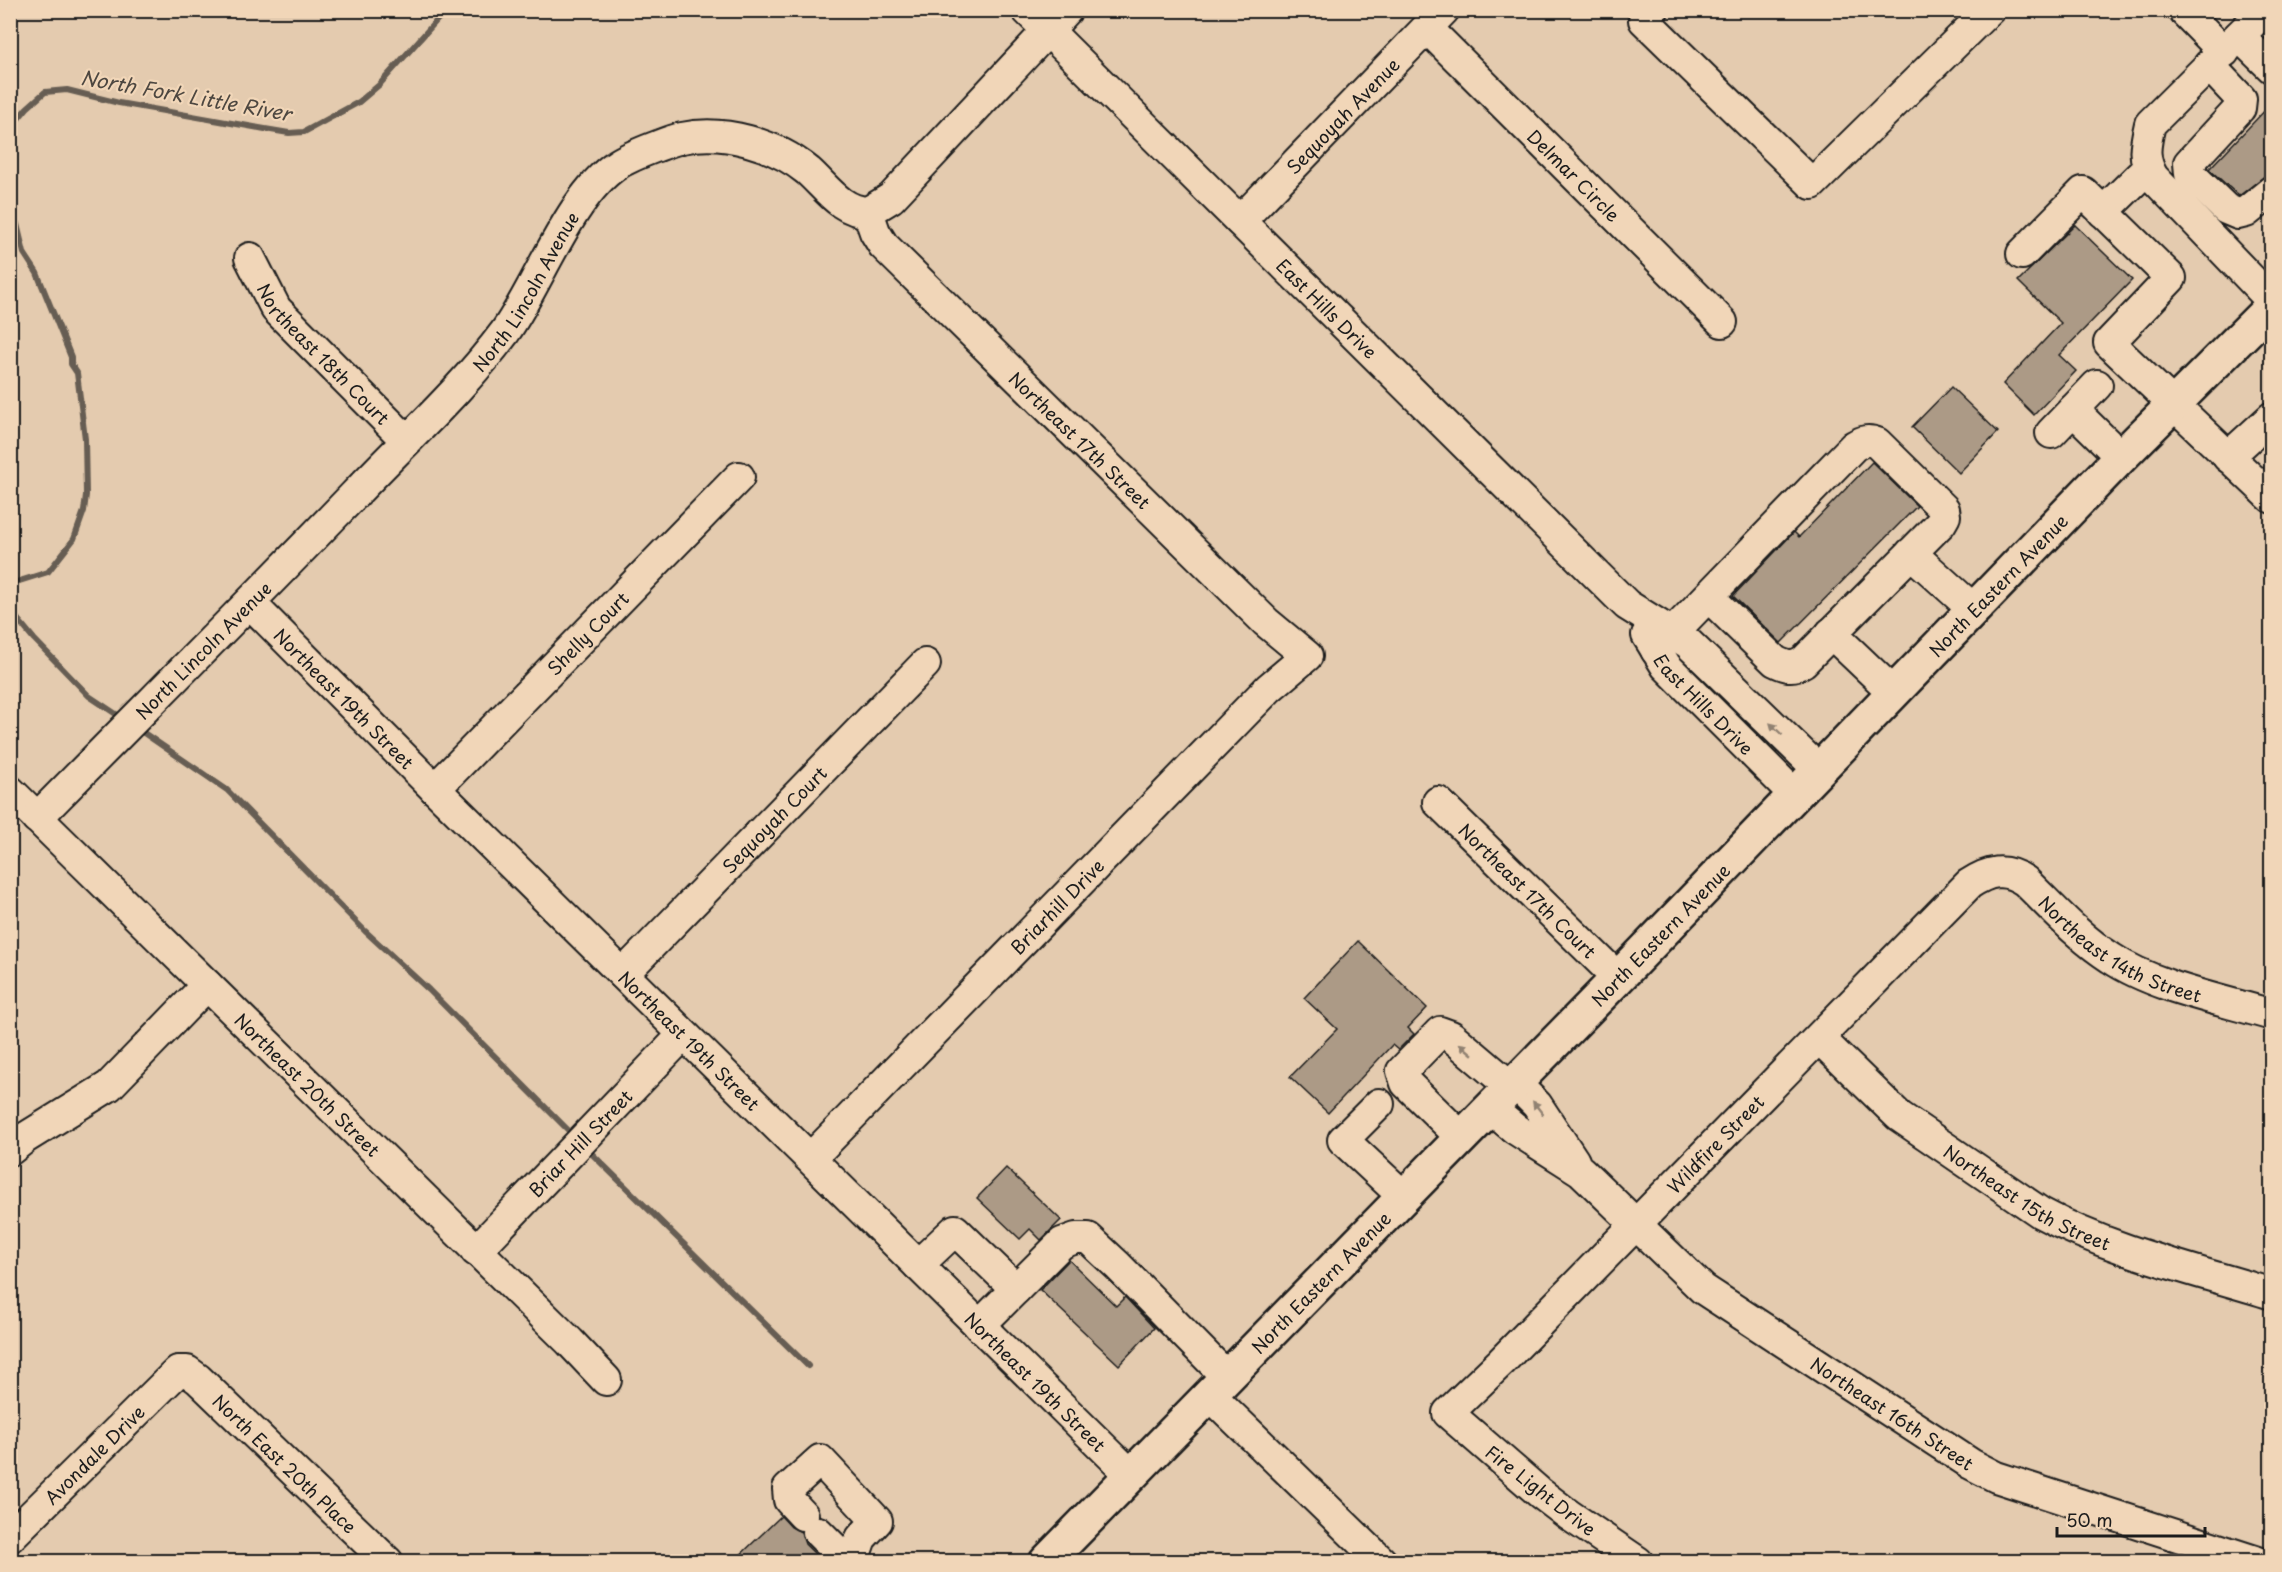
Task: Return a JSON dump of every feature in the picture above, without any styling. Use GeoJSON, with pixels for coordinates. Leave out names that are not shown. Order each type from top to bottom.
{"type":"FeatureCollection","features":[{"type":"Feature","properties":{"kind":"main road","name":"North Eastern Avenue"},"geometry":{"type":"LineString","coordinates":[[1046,1562],[1618,978],[2121,457],[2271,306]]}},
{"type":"Feature","properties":{"kind":"street"},"geometry":{"type":"LineString","coordinates":[[1653,10],[1644,20],[1812,184],[1989,10]]}},
{"type":"Feature","properties":{"kind":"street"},"geometry":{"type":"LineString","coordinates":[[2183,10],[2224,51],[2271,68]]}},
{"type":"Feature","properties":{"kind":"street"},"geometry":{"type":"LineString","coordinates":[[2265,10],[2150,124],[2145,164],[2153,177],[2271,301]]}},
{"type":"Feature","properties":{"kind":"street"},"geometry":{"type":"LineString","coordinates":[[868,212],[891,198],[1047,17]]}},
{"type":"Feature","properties":{"kind":"street","name":"East Hills Drive"},"geometry":{"type":"LineString","coordinates":[[1047,17],[1240,221],[1627,605],[1665,642],[1688,643],[1818,770]]}},
{"type":"Feature","properties":{"kind":"street","name":"Sequoyah Avenue"},"geometry":{"type":"LineString","coordinates":[[1240,221],[1435,19]]}},
{"type":"Feature","properties":{"kind":"street","name":"Delmar Circle"},"geometry":{"type":"LineString","coordinates":[[1435,19],[1722,322]]}},
{"type":"Feature","properties":{"kind":"street"},"geometry":{"type":"LineString","coordinates":[[2224,51],[2241,99],[2240,108],[2189,163],[2190,174],[2226,209],[2238,214],[2247,212],[2271,191]]}},
{"type":"Feature","properties":{"kind":"street","name":"North Lincoln Avenue"},"geometry":{"type":"LineString","coordinates":[[37,818],[165,691],[452,395],[505,332],[523,305],[578,206],[592,188],[617,165],[636,155],[682,138],[725,137],[745,141],[776,152],[806,170],[837,200],[849,208],[868,212]]}},
{"type":"Feature","properties":{"kind":"street"},"geometry":{"type":"LineString","coordinates":[[2103,212],[2148,168]]}},
{"type":"Feature","properties":{"kind":"street"},"geometry":{"type":"LineString","coordinates":[[2022,254],[2083,192],[2171,278],[2109,343],[2172,406],[2271,498]]}},
{"type":"Feature","properties":{"kind":"street","name":"Northeast 17th Street"},"geometry":{"type":"LineString","coordinates":[[868,212],[875,232],[883,245],[944,307],[1257,614],[1307,656]]}},
{"type":"Feature","properties":{"kind":"street","name":"Northeast 18th Court"},"geometry":{"type":"LineString","coordinates":[[250,258],[276,309],[406,440]]}},
{"type":"Feature","properties":{"kind":"street"},"geometry":{"type":"LineString","coordinates":[[2051,433],[2097,385]]}},
{"type":"Feature","properties":{"kind":"street"},"geometry":{"type":"LineString","coordinates":[[2073,410],[2121,457]]}},
{"type":"Feature","properties":{"kind":"street"},"geometry":{"type":"LineString","coordinates":[[2228,458],[2271,417]]}},
{"type":"Feature","properties":{"kind":"street"},"geometry":{"type":"LineString","coordinates":[[1665,642],[1854,446],[1862,441],[1869,440],[1876,443],[1944,509],[1946,516],[1941,523],[1803,663],[1795,667],[1784,666],[1774,661],[1709,597]]}},
{"type":"Feature","properties":{"kind":"street","name":"Shelly Court"},"geometry":{"type":"LineString","coordinates":[[435,789],[739,477]]}},
{"type":"Feature","properties":{"kind":"street"},"geometry":{"type":"LineString","coordinates":[[1911,553],[1973,609]]}},
{"type":"Feature","properties":{"kind":"street","name":"Northeast 19th Street"},"geometry":{"type":"LineString","coordinates":[[250,603],[683,1035],[811,1158],[1131,1475]]}},
{"type":"Feature","properties":{"kind":"street"},"geometry":{"type":"LineString","coordinates":[[1832,633],[1893,692]]}},
{"type":"Feature","properties":{"kind":"street","name":"East Hills Drive"},"geometry":{"type":"LineString","coordinates":[[1665,642],[1666,666],[1794,794]]}},
{"type":"Feature","properties":{"kind":"street","name":"Briarhill Drive"},"geometry":{"type":"LineString","coordinates":[[811,1158],[1269,687],[1307,656]]}},
{"type":"Feature","properties":{"kind":"street","name":"Sequoyah Court"},"geometry":{"type":"LineString","coordinates":[[623,974],[925,664]]}},
{"type":"Feature","properties":{"kind":"street","name":"Northeast 20th Street"},"geometry":{"type":"LineString","coordinates":[[10,791],[606,1380]]}},
{"type":"Feature","properties":{"kind":"street","name":"Northeast 17th Court"},"geometry":{"type":"LineString","coordinates":[[1438,802],[1618,978]]}},
{"type":"Feature","properties":{"kind":"street","name":"Northeast 14th Street"},"geometry":{"type":"LineString","coordinates":[[1981,876],[1995,871],[2015,874],[2095,946],[2128,968],[2182,988],[2271,1015]]}},
{"type":"Feature","properties":{"kind":"street","name":"Wildfire Street"},"geometry":{"type":"LineString","coordinates":[[1448,1413],[1969,884],[1981,876]]}},
{"type":"Feature","properties":{"kind":"street"},"geometry":{"type":"LineString","coordinates":[[10,1150],[25,1138],[110,1086],[207,984]]}},
{"type":"Feature","properties":{"kind":"street","name":"Northeast 16th Street"},"geometry":{"type":"LineString","coordinates":[[1461,1137],[1406,1083],[1402,1071],[1440,1032],[1451,1036],[1505,1093],[1515,1129],[1581,1171],[1702,1289],[1971,1464],[1996,1477],[2258,1562]]}},
{"type":"Feature","properties":{"kind":"street","name":"Briar Hill Street"},"geometry":{"type":"LineString","coordinates":[[476,1251],[683,1035]]}},
{"type":"Feature","properties":{"kind":"street","name":"Northeast 15th Street"},"geometry":{"type":"LineString","coordinates":[[1819,1038],[1899,1116],[2041,1213],[2116,1245],[2271,1294]]}},
{"type":"Feature","properties":{"kind":"street"},"geometry":{"type":"LineString","coordinates":[[1379,1104],[1343,1140],[1403,1196]]}},
{"type":"Feature","properties":{"kind":"street"},"geometry":{"type":"LineString","coordinates":[[918,1266],[956,1230],[1016,1289]]}},
{"type":"Feature","properties":{"kind":"street"},"geometry":{"type":"LineString","coordinates":[[979,1326],[1062,1243],[1076,1238],[1088,1238],[1118,1266],[1218,1385],[1382,1562]]}},
{"type":"Feature","properties":{"kind":"street","name":"Avondale Drive"},"geometry":{"type":"LineString","coordinates":[[10,1537],[178,1371]]}},
{"type":"Feature","properties":{"kind":"street","name":"North East 20th Place"},"geometry":{"type":"LineString","coordinates":[[178,1371],[187,1371],[198,1379],[388,1562]]}},
{"type":"Feature","properties":{"kind":"street","name":"Fire Light Drive"},"geometry":{"type":"LineString","coordinates":[[1448,1413],[1540,1493],[1638,1562]]}},
{"type":"Feature","properties":{"kind":"street"},"geometry":{"type":"LineString","coordinates":[[820,1460],[877,1521],[861,1538],[854,1560],[836,1550],[789,1500],[788,1489],[820,1460]]}},
{"type":"Feature","properties":{"kind":"building"},"geometry":{"type":"Polygon","coordinates":[[[2271,104],[2271,171],[2239,196],[2209,169],[2271,104]]]}},
{"type":"Feature","properties":{"kind":"building"},"geometry":{"type":"Polygon","coordinates":[[[2075,225],[2132,280],[2059,355],[2076,371],[2034,415],[2003,384],[2061,323],[2018,281],[2075,225]]]}},
{"type":"Feature","properties":{"kind":"building"},"geometry":{"type":"Polygon","coordinates":[[[1951,387],[1998,432],[1959,473],[1912,427],[1951,387]]]}},
{"type":"Feature","properties":{"kind":"building"},"geometry":{"type":"Polygon","coordinates":[[[1872,462],[1917,506],[1781,643],[1733,596],[1794,532],[1799,537],[1872,462]]]}},
{"type":"Feature","properties":{"kind":"building"},"geometry":{"type":"Polygon","coordinates":[[[1358,941],[1427,1008],[1408,1028],[1414,1034],[1398,1050],[1392,1045],[1328,1113],[1290,1077],[1337,1029],[1304,998],[1358,941]]]}},
{"type":"Feature","properties":{"kind":"building"},"geometry":{"type":"Polygon","coordinates":[[[1006,1168],[1061,1220],[1041,1240],[1030,1229],[1020,1239],[977,1198],[1006,1168]]]}},
{"type":"Feature","properties":{"kind":"building"},"geometry":{"type":"Polygon","coordinates":[[[1069,1260],[1116,1306],[1125,1297],[1154,1328],[1119,1365],[1040,1290],[1069,1260]]]}},
{"type":"Feature","properties":{"kind":"building"},"geometry":{"type":"Polygon","coordinates":[[[781,1516],[791,1527],[801,1532],[805,1544],[816,1555],[809,1562],[733,1562],[781,1516]]]}},
{"type":"Feature","properties":{"kind":"waterway","name":"North Fork Little River"},"geometry":{"type":"LineString","coordinates":[[10,142],[12,126],[27,108],[45,92],[67,90],[119,103],[265,129],[289,133],[304,132],[359,102],[379,85],[446,10]]}},
{"type":"Feature","properties":{"kind":"waterway","name":"North Fork Little River"},"geometry":{"type":"LineString","coordinates":[[10,211],[17,224],[24,253],[37,273],[71,357],[71,364],[77,373],[85,439],[86,495],[84,511],[74,539],[48,572],[10,584]]}},
{"type":"Feature","properties":{"kind":"waterway"},"geometry":{"type":"LineString","coordinates":[[10,610],[34,639],[89,696],[122,718]]}},
{"type":"Feature","properties":{"kind":"waterway"},"geometry":{"type":"LineString","coordinates":[[138,729],[227,790],[365,931],[429,990],[574,1136]]}},
{"type":"Feature","properties":{"kind":"waterway"},"geometry":{"type":"LineString","coordinates":[[586,1148],[808,1366]]}},
{"type":"Feature","properties":{"kind":"waterway"},"geometry":{"type":"LineString","coordinates":[[994,1555],[999,1560]]}}]}
